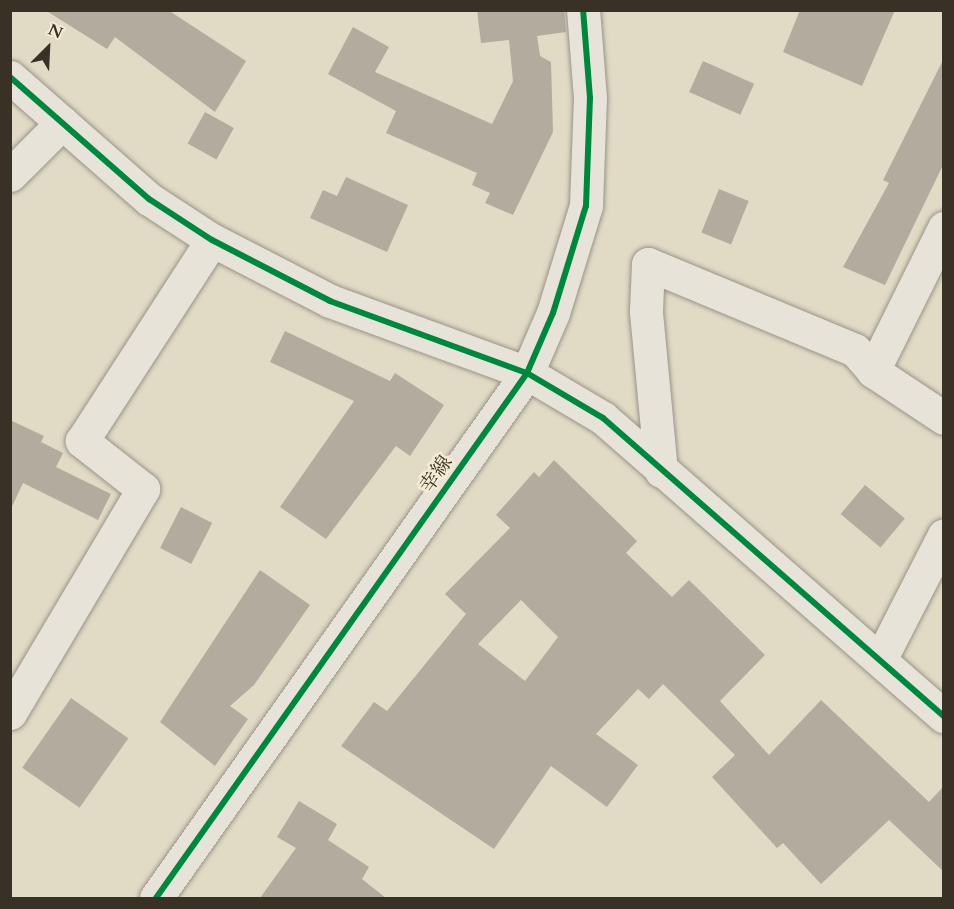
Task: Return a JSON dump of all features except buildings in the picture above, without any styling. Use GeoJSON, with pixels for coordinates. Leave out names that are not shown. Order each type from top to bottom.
{"type":"FeatureCollection","features":[{"type":"Feature","properties":{"kind":"street","name":"幸線"},"geometry":{"type":"LineString","coordinates":[[156,898],[527,374],[553,312],[586,206],[590,98],[583,10]]}},
{"type":"Feature","properties":{"kind":"street"},"geometry":{"type":"LineString","coordinates":[[10,76],[149,199],[212,240],[330,301],[527,374],[603,418],[944,716]]}},
{"type":"Feature","properties":{"kind":"street"},"geometry":{"type":"LineString","coordinates":[[10,175],[62,123]]}},
{"type":"Feature","properties":{"kind":"street"},"geometry":{"type":"LineString","coordinates":[[873,371],[944,228]]}},
{"type":"Feature","properties":{"kind":"street"},"geometry":{"type":"LineString","coordinates":[[10,713],[143,489],[82,441],[212,240]]}},
{"type":"Feature","properties":{"kind":"street"},"geometry":{"type":"LineString","coordinates":[[661,471],[646,310],[648,264],[855,350],[873,371],[944,418]]}},
{"type":"Feature","properties":{"kind":"street"},"geometry":{"type":"LineString","coordinates":[[880,660],[944,535]]}},
{"type":"Feature","properties":{"kind":"cycle path"},"geometry":{"type":"LineString","coordinates":[[156,898],[527,373],[553,313],[586,206],[590,98],[583,10]]}},
{"type":"Feature","properties":{"kind":"cycle path"},"geometry":{"type":"LineString","coordinates":[[10,77],[149,199],[212,240],[330,301],[527,373],[603,418],[944,716]]}}]}
